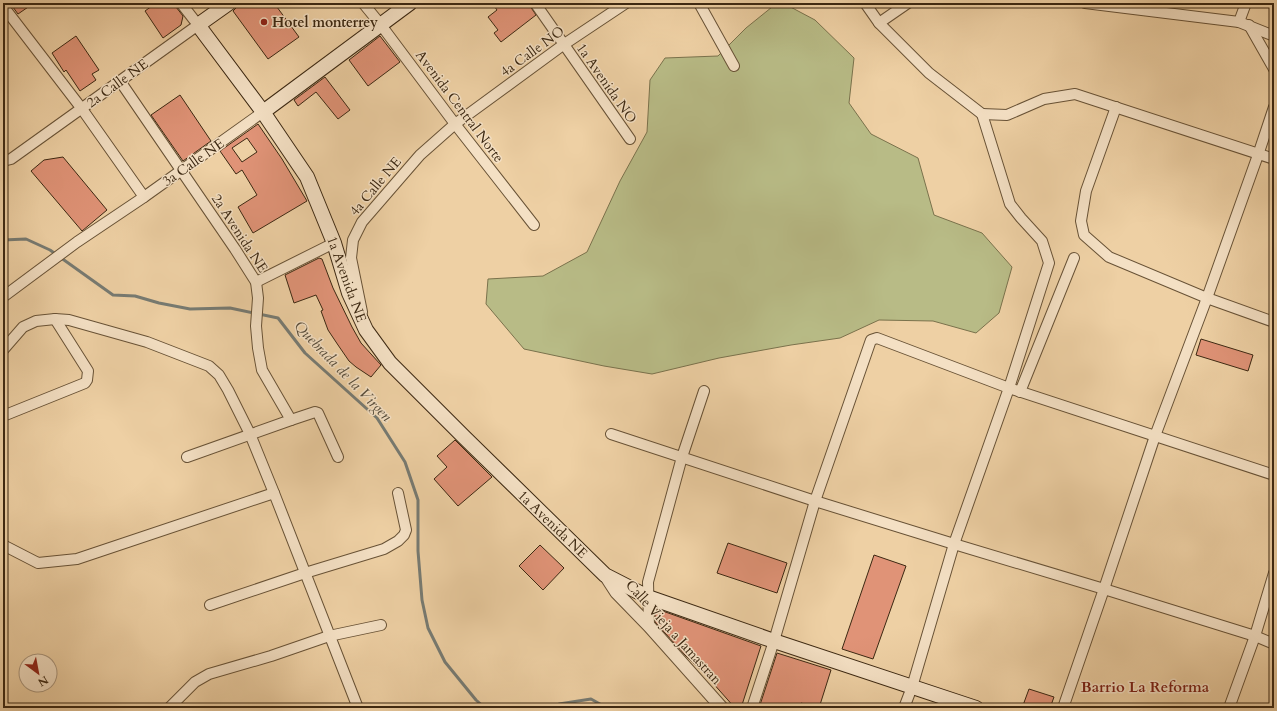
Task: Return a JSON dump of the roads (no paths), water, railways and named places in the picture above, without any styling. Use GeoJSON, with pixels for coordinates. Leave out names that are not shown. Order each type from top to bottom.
{"type":"FeatureCollection","features":[{"type":"Feature","properties":{"kind":"main road","name":"2a Calle NE"},"geometry":{"type":"LineString","coordinates":[[198,26],[229,3]]}},
{"type":"Feature","properties":{"kind":"main road","name":"3a Calle NE"},"geometry":{"type":"LineString","coordinates":[[263,112],[410,3]]}},
{"type":"Feature","properties":{"kind":"main road","name":"1a Avenida NE"},"geometry":{"type":"LineString","coordinates":[[198,26],[263,112],[307,177],[334,243],[349,292],[366,330],[390,363],[605,575],[648,597],[774,641],[976,708]]}},
{"type":"Feature","properties":{"kind":"street","name":"1a Avenida NE"},"geometry":{"type":"LineString","coordinates":[[181,3],[198,26]]}},
{"type":"Feature","properties":{"kind":"street","name":"Avenida Central Norte"},"geometry":{"type":"LineString","coordinates":[[364,3],[455,124],[534,225]]}},
{"type":"Feature","properties":{"kind":"street","name":"1a Avenida NO"},"geometry":{"type":"LineString","coordinates":[[534,3],[630,139]]}},
{"type":"Feature","properties":{"kind":"street","name":"4a Calle NO"},"geometry":{"type":"LineString","coordinates":[[455,124],[563,45],[626,3]]}},
{"type":"Feature","properties":{"kind":"street"},"geometry":{"type":"LineString","coordinates":[[699,3],[734,66]]}},
{"type":"Feature","properties":{"kind":"street"},"geometry":{"type":"LineString","coordinates":[[865,3],[880,23],[929,73],[982,114],[1010,204],[1042,241],[1049,263],[1009,388],[954,544],[912,687],[904,708]]}},
{"type":"Feature","properties":{"kind":"street"},"geometry":{"type":"LineString","coordinates":[[880,23],[908,3]]}},
{"type":"Feature","properties":{"kind":"street"},"geometry":{"type":"LineString","coordinates":[[1085,3],[1239,22],[1274,36]]}},
{"type":"Feature","properties":{"kind":"street"},"geometry":{"type":"LineString","coordinates":[[1239,22],[1246,3]]}},
{"type":"Feature","properties":{"kind":"street"},"geometry":{"type":"LineString","coordinates":[[3,6],[82,109],[144,197]]}},
{"type":"Feature","properties":{"kind":"street"},"geometry":{"type":"LineString","coordinates":[[1249,25],[1274,69]]}},
{"type":"Feature","properties":{"kind":"street","name":"2a Calle NE"},"geometry":{"type":"LineString","coordinates":[[3,161],[11,158],[82,109],[198,26]]}},
{"type":"Feature","properties":{"kind":"street","name":"2a Avenida NE"},"geometry":{"type":"LineString","coordinates":[[120,81],[182,170],[256,282],[258,298],[256,326],[262,370],[291,420]]}},
{"type":"Feature","properties":{"kind":"street"},"geometry":{"type":"LineString","coordinates":[[982,114],[1007,115],[1044,99],[1075,94],[1116,106],[1274,160]]}},
{"type":"Feature","properties":{"kind":"street"},"geometry":{"type":"LineString","coordinates":[[1116,106],[1086,191],[1081,221],[1084,235],[1109,257],[1207,298],[1274,322]]}},
{"type":"Feature","properties":{"kind":"street"},"geometry":{"type":"LineString","coordinates":[[1063,708],[1155,436],[1207,298],[1274,107]]}},
{"type":"Feature","properties":{"kind":"street","name":"3a Calle NE"},"geometry":{"type":"LineString","coordinates":[[3,297],[53,259],[144,197],[263,112]]}},
{"type":"Feature","properties":{"kind":"street","name":"4a Calle NE"},"geometry":{"type":"LineString","coordinates":[[366,330],[351,258],[353,240],[362,222],[415,161],[455,124]]}},
{"type":"Feature","properties":{"kind":"street"},"geometry":{"type":"LineString","coordinates":[[256,282],[334,243]]}},
{"type":"Feature","properties":{"kind":"street"},"geometry":{"type":"LineString","coordinates":[[1020,392],[1074,258]]}},
{"type":"Feature","properties":{"kind":"street"},"geometry":{"type":"LineString","coordinates":[[3,416],[85,383],[87,380],[88,371],[55,319]]}},
{"type":"Feature","properties":{"kind":"street"},"geometry":{"type":"LineString","coordinates":[[3,350],[22,327],[36,321],[55,319],[69,320],[147,342],[209,366],[219,375],[250,434],[358,708]]}},
{"type":"Feature","properties":{"kind":"street"},"geometry":{"type":"LineString","coordinates":[[752,708],[774,641],[815,501],[871,340],[877,338],[1020,392],[1274,475]]}},
{"type":"Feature","properties":{"kind":"street"},"geometry":{"type":"LineString","coordinates":[[649,626],[648,582],[682,457],[704,391]]}},
{"type":"Feature","properties":{"kind":"street"},"geometry":{"type":"LineString","coordinates":[[187,457],[315,412],[318,413],[338,457]]}},
{"type":"Feature","properties":{"kind":"street"},"geometry":{"type":"LineString","coordinates":[[610,434],[815,501],[1255,636],[1274,644]]}},
{"type":"Feature","properties":{"kind":"street"},"geometry":{"type":"LineString","coordinates":[[3,545],[38,563],[77,559],[274,493]]}},
{"type":"Feature","properties":{"kind":"street"},"geometry":{"type":"LineString","coordinates":[[210,605],[305,573],[384,549],[398,541],[404,535],[406,530],[398,493]]}},
{"type":"Feature","properties":{"kind":"street"},"geometry":{"type":"LineString","coordinates":[[1229,708],[1255,636],[1274,573]]}},
{"type":"Feature","properties":{"kind":"street","name":"Calle Vieja a Jamastran"},"geometry":{"type":"LineString","coordinates":[[605,575],[616,592],[649,626],[722,708]]}},
{"type":"Feature","properties":{"kind":"street"},"geometry":{"type":"LineString","coordinates":[[169,708],[195,682],[209,674],[271,656],[329,636],[381,625]]}},
{"type":"Feature","properties":{"kind":"waterway","name":"Quebrada de la Virgen"},"geometry":{"type":"LineString","coordinates":[[3,240],[26,239],[50,250],[113,295],[135,296],[159,303],[190,309],[230,308],[278,318],[305,353],[377,418],[405,462],[418,500],[418,551],[422,600],[428,628],[445,662],[476,700],[485,708]]}},
{"type":"Feature","properties":{"kind":"waterway","name":"Quebrada de la Virgen"},"geometry":{"type":"LineString","coordinates":[[550,708],[559,704],[591,699],[607,708]]}},
{"type":"Feature","properties":{"kind":"place","name":"Hotel monterrey"},"geometry":{"type":"Point","coordinates":[264,22]}},
{"type":"Feature","properties":{"kind":"district","name":"Barrio La Reforma"},"geometry":{"type":"Point","coordinates":[1145,687]}}]}
